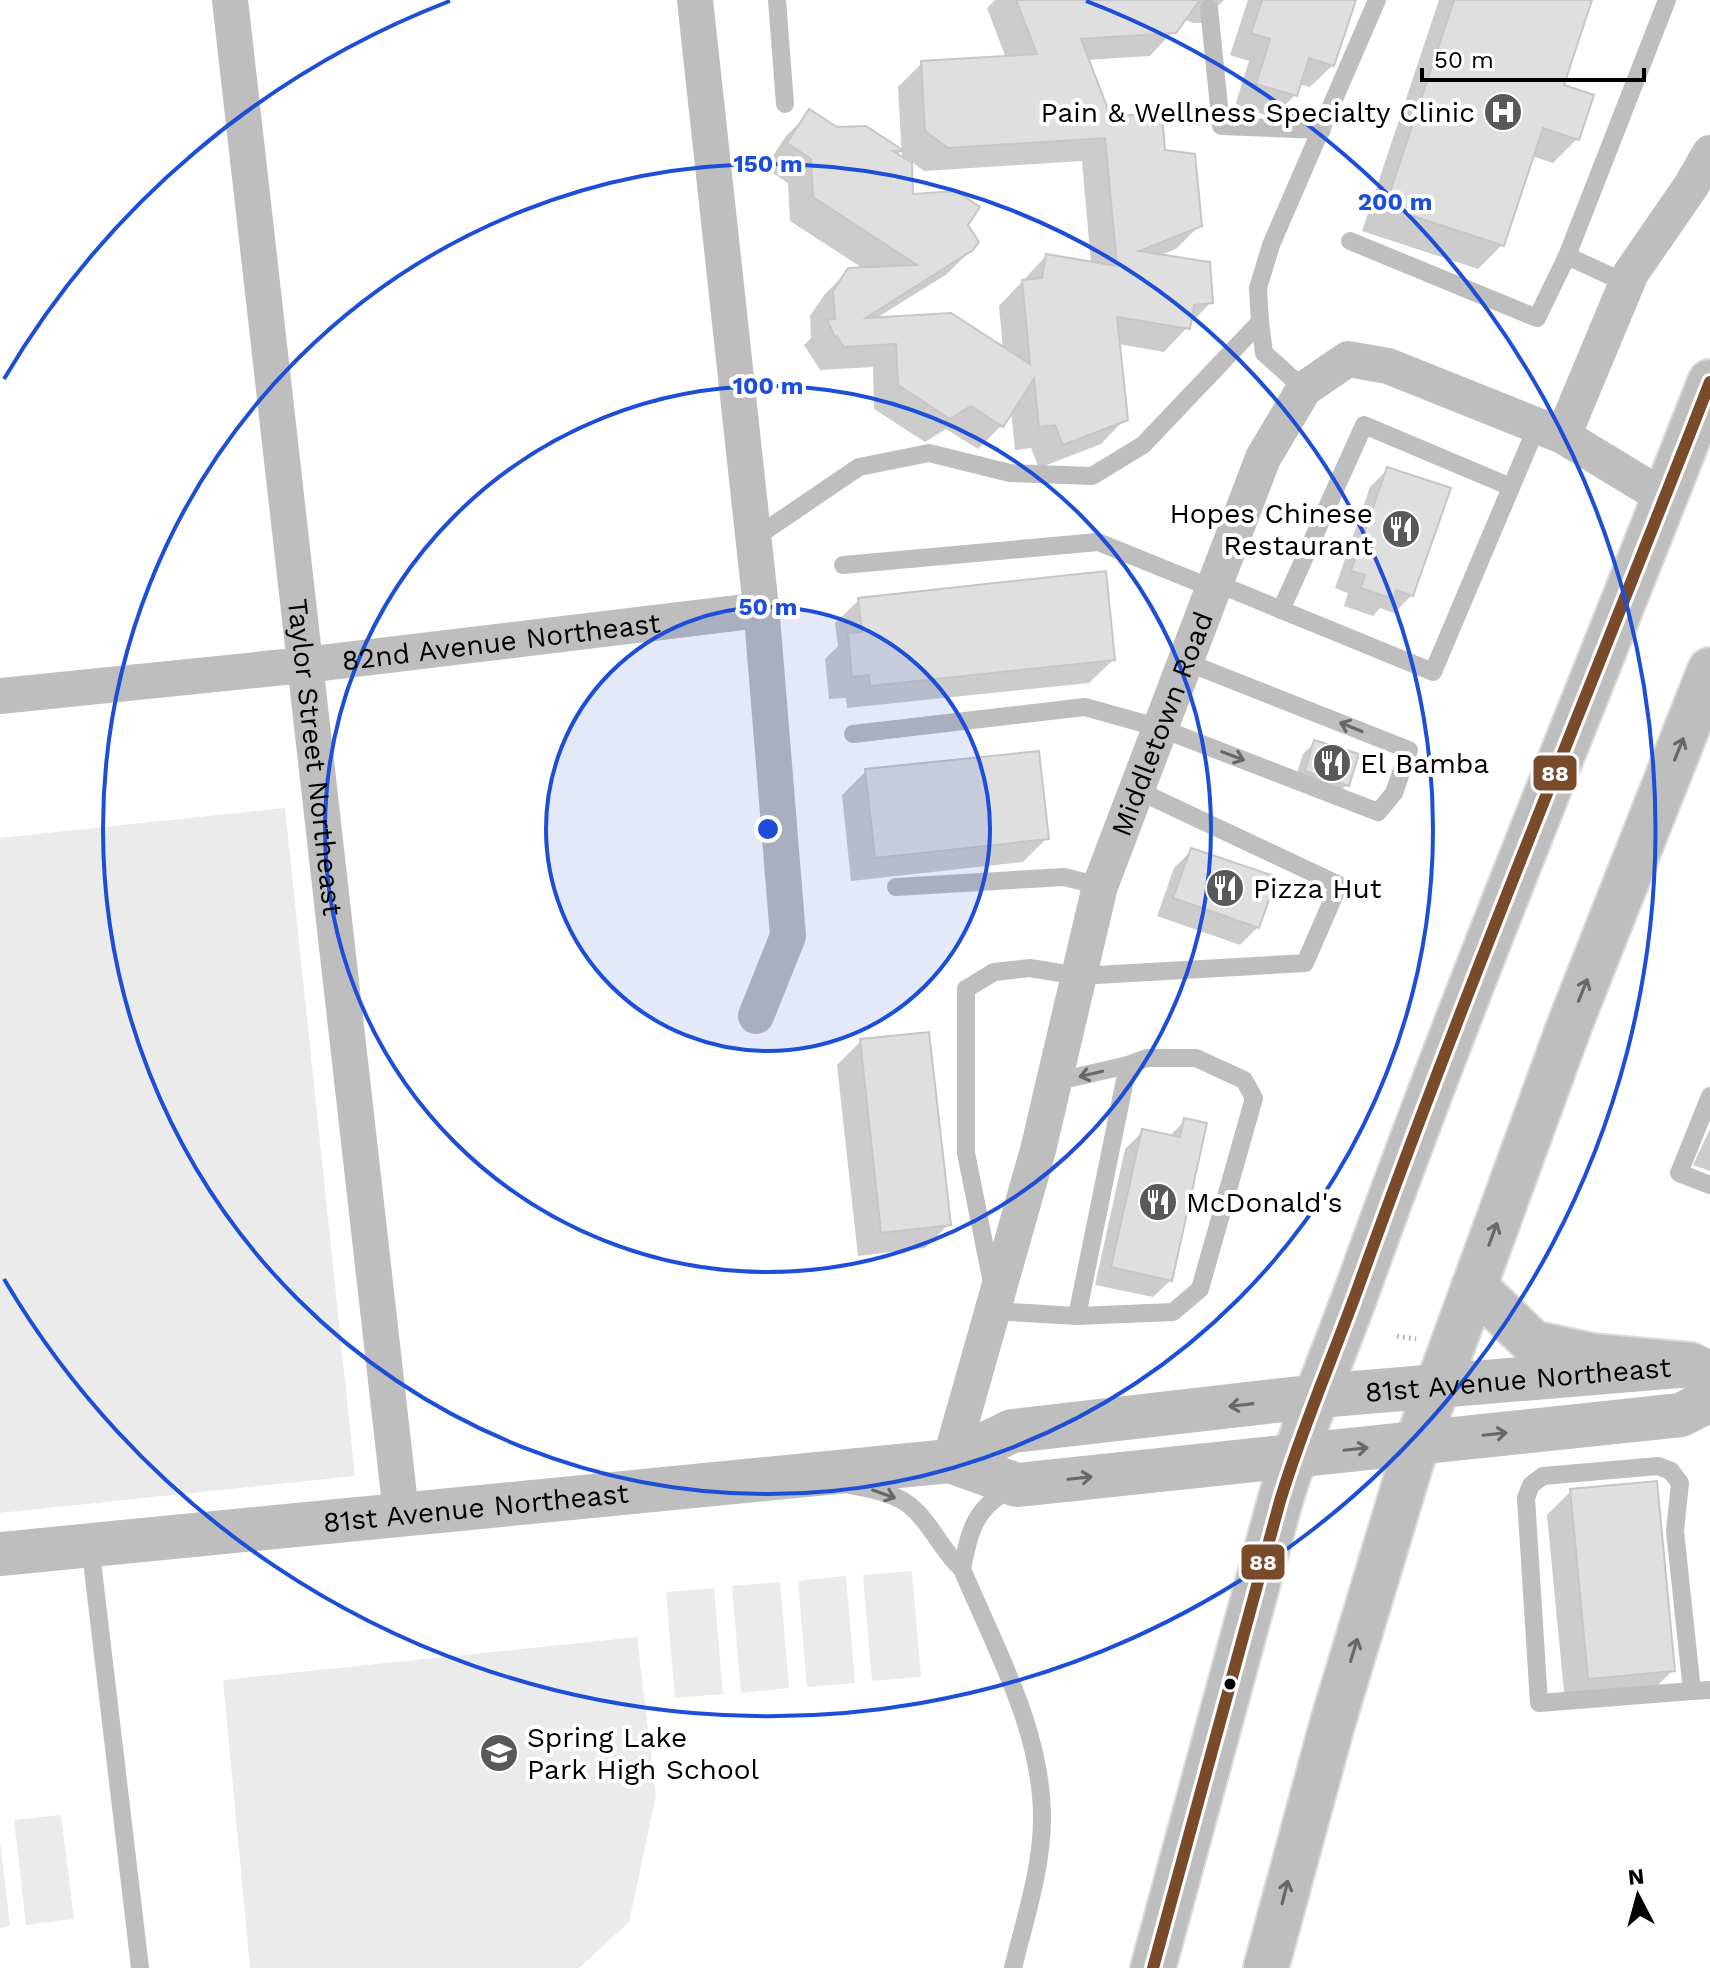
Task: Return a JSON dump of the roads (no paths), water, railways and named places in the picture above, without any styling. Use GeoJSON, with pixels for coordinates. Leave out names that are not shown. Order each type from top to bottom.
{"type":"FeatureCollection","features":[{"type":"Feature","properties":{"kind":"main road"},"geometry":{"type":"LineString","coordinates":[[1153,1968],[1295,1455],[1389,1199],[1551,778],[1710,382]]}},
{"type":"Feature","properties":{"kind":"main road"},"geometry":{"type":"LineString","coordinates":[[1266,1968],[1332,1725],[1417,1443],[1570,1024],[1710,670]]}},
{"type":"Feature","properties":{"kind":"main road"},"geometry":{"type":"LineString","coordinates":[[1474,1286],[1533,1343],[1703,1379]]}},
{"type":"Feature","properties":{"kind":"main road","name":"81st Avenue Northeast"},"geometry":{"type":"LineString","coordinates":[[950,1461],[1017,1485],[1681,1415],[1703,1379]]}},
{"type":"Feature","properties":{"kind":"main road","name":"81st Avenue Northeast"},"geometry":{"type":"LineString","coordinates":[[0,1554],[950,1461],[1012,1431],[1318,1396],[1437,1386],[1703,1379]]}},
{"type":"Feature","properties":{"kind":"street","name":"Taylor Street Northeast"},"geometry":{"type":"LineString","coordinates":[[230,0],[401,1513]]}},
{"type":"Feature","properties":{"kind":"street"},"geometry":{"type":"LineString","coordinates":[[695,0],[761,610],[788,936],[756,1016]]}},
{"type":"Feature","properties":{"kind":"street"},"geometry":{"type":"LineString","coordinates":[[1550,431],[1626,283],[1710,153]]}},
{"type":"Feature","properties":{"kind":"street","name":"Middletown Road"},"geometry":{"type":"LineString","coordinates":[[950,1461],[1054,1082],[1100,886],[1263,458],[1304,389],[1348,359],[1388,366],[1550,431],[1665,498]]}},
{"type":"Feature","properties":{"kind":"street","name":"82nd Avenue Northeast"},"geometry":{"type":"LineString","coordinates":[[0,696],[305,665],[761,610]]}},
{"type":"Feature","properties":{"kind":"lane"},"geometry":{"type":"LineString","coordinates":[[778,0],[785,104]]}},
{"type":"Feature","properties":{"kind":"lane"},"geometry":{"type":"LineString","coordinates":[[1304,389],[1264,353],[1258,288],[1271,245],[1377,0]]}},
{"type":"Feature","properties":{"kind":"lane"},"geometry":{"type":"LineString","coordinates":[[1350,241],[1537,318],[1567,256],[1667,0]]}},
{"type":"Feature","properties":{"kind":"lane"},"geometry":{"type":"LineString","coordinates":[[1209,8],[1221,126],[1322,130]]}},
{"type":"Feature","properties":{"kind":"lane"},"geometry":{"type":"LineString","coordinates":[[1567,256],[1626,283]]}},
{"type":"Feature","properties":{"kind":"lane"},"geometry":{"type":"LineString","coordinates":[[753,539],[859,467],[929,453],[1010,473],[1092,476],[1143,445],[1260,322]]}},
{"type":"Feature","properties":{"kind":"lane"},"geometry":{"type":"LineString","coordinates":[[1281,610],[1364,425],[1511,487]]}},
{"type":"Feature","properties":{"kind":"lane"},"geometry":{"type":"LineString","coordinates":[[843,565],[1098,542],[1281,610],[1433,672],[1511,487],[1550,431]]}},
{"type":"Feature","properties":{"kind":"lane"},"geometry":{"type":"LineString","coordinates":[[853,734],[1085,707],[1160,728],[1378,812],[1394,793],[1409,750],[1186,662]]}},
{"type":"Feature","properties":{"kind":"lane"},"geometry":{"type":"LineString","coordinates":[[1054,1082],[1147,1058],[1196,1058],[1244,1080],[1254,1098],[1200,1289],[1173,1312],[1077,1316],[995,1306],[966,1153],[966,989],[994,972],[1030,968],[1079,976],[1305,963],[1339,885],[1137,790]]}},
{"type":"Feature","properties":{"kind":"lane"},"geometry":{"type":"LineString","coordinates":[[896,887],[1064,877],[1100,886]]}},
{"type":"Feature","properties":{"kind":"lane"},"geometry":{"type":"LineString","coordinates":[[1077,1316],[1128,1065]]}},
{"type":"Feature","properties":{"kind":"lane"},"geometry":{"type":"LineString","coordinates":[[1710,1096],[1679,1173],[1710,1185]]}},
{"type":"Feature","properties":{"kind":"lane"},"geometry":{"type":"LineString","coordinates":[[1658,1466],[1671,1471],[1680,1483],[1675,1531],[1701,1690],[1539,1703],[1526,1498],[1531,1485],[1543,1476],[1658,1466]]}},
{"type":"Feature","properties":{"kind":"lane"},"geometry":{"type":"LineString","coordinates":[[808,1475],[886,1494],[909,1504],[922,1518],[946,1555],[962,1569],[1023,1714],[1037,1764],[1042,1817],[1039,1858],[1013,1968]]}},
{"type":"Feature","properties":{"kind":"lane"},"geometry":{"type":"LineString","coordinates":[[962,1569],[971,1530],[983,1507],[1017,1485]]}},
{"type":"Feature","properties":{"kind":"lane"},"geometry":{"type":"LineString","coordinates":[[90,1544],[140,1968]]}},
{"type":"Feature","properties":{"kind":"place","name":"Pain & Wellness Specialty Clinic"},"geometry":{"type":"Point","coordinates":[1503,112]}},
{"type":"Feature","properties":{"kind":"place","name":"Hopes Chinese Restaurant"},"geometry":{"type":"Point","coordinates":[1401,529]}},
{"type":"Feature","properties":{"kind":"place","name":"El Bamba"},"geometry":{"type":"Point","coordinates":[1332,763]}},
{"type":"Feature","properties":{"kind":"place","name":"Pizza Hut"},"geometry":{"type":"Point","coordinates":[1225,888]}},
{"type":"Feature","properties":{"kind":"place","name":"McDonald's"},"geometry":{"type":"Point","coordinates":[1158,1202]}},
{"type":"Feature","properties":{"kind":"place","name":"Spring Lake Park High School"},"geometry":{"type":"Point","coordinates":[499,1753]}}]}
